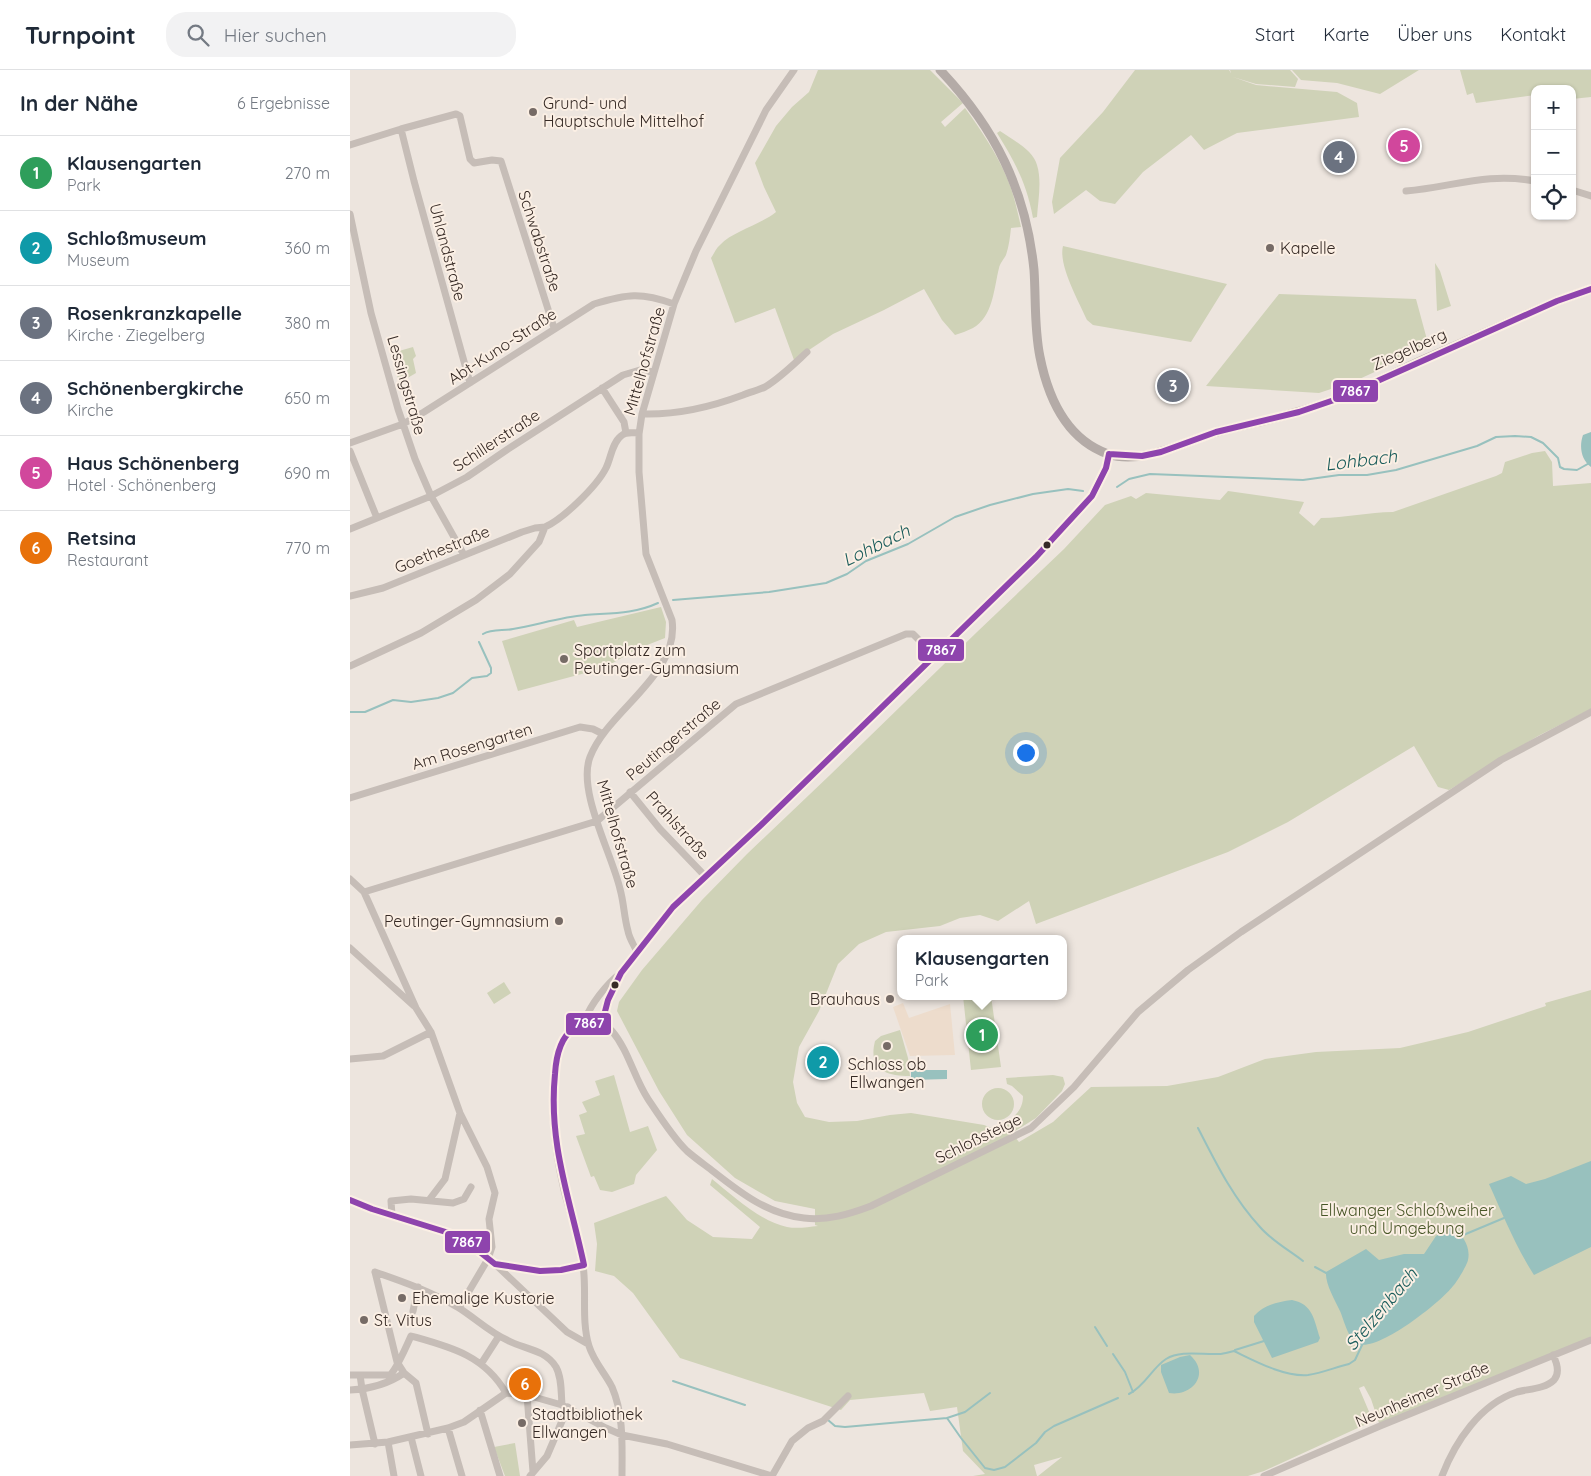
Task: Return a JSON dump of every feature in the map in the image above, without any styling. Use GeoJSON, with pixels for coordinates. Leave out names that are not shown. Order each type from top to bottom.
{"type":"FeatureCollection","features":[{"type":"Feature","properties":{"kind":"main road"},"geometry":{"type":"LineString","coordinates":[[940,70],[968,102],[994,140],[1019,192],[1030,238],[1040,356],[1044,376],[1056,406],[1069,427],[1083,442],[1109,454]]}},
{"type":"Feature","properties":{"kind":"main road","name":"Ziegelberg"},"geometry":{"type":"LineString","coordinates":[[1109,454],[1142,456],[1161,452],[1216,432],[1299,412],[1337,399],[1460,343],[1586,290]]}},
{"type":"Feature","properties":{"kind":"street","name":"Mittelhofstraße"},"geometry":{"type":"LineString","coordinates":[[637,952],[628,933],[620,889],[597,821],[587,782],[587,767],[602,734],[657,672],[671,643],[672,620],[646,554],[638,472],[642,414],[674,304],[700,244],[766,110],[794,70]]}},
{"type":"Feature","properties":{"kind":"street","name":"Schwabstraße"},"geometry":{"type":"LineString","coordinates":[[401,129],[456,114],[460,116],[470,159],[474,163],[492,160],[501,161],[554,328]]}},
{"type":"Feature","properties":{"kind":"street"},"geometry":{"type":"LineString","coordinates":[[350,145],[401,129]]}},
{"type":"Feature","properties":{"kind":"street","name":"Uhlandstraße"},"geometry":{"type":"LineString","coordinates":[[401,129],[470,383]]}},
{"type":"Feature","properties":{"kind":"street"},"geometry":{"type":"LineString","coordinates":[[1406,191],[1428,189],[1487,178],[1514,177],[1531,180]]}},
{"type":"Feature","properties":{"kind":"street"},"geometry":{"type":"LineString","coordinates":[[1576,191],[1591,196]]}},
{"type":"Feature","properties":{"kind":"street","name":"Lessingstraße"},"geometry":{"type":"LineString","coordinates":[[350,214],[372,314],[403,424],[415,459],[431,496],[464,555]]}},
{"type":"Feature","properties":{"kind":"street","name":"Abt-Kuno-Straße"},"geometry":{"type":"LineString","coordinates":[[350,443],[403,424],[594,304],[621,296],[637,294],[674,304]]}},
{"type":"Feature","properties":{"kind":"street"},"geometry":{"type":"LineString","coordinates":[[642,414],[660,414],[688,410],[729,400],[764,387],[791,368],[807,352]]}},
{"type":"Feature","properties":{"kind":"street","name":"Schillerstraße"},"geometry":{"type":"LineString","coordinates":[[350,530],[431,496],[467,478],[602,388],[632,371],[653,372]]}},
{"type":"Feature","properties":{"kind":"street"},"geometry":{"type":"LineString","coordinates":[[602,388],[624,422],[626,433]]}},
{"type":"Feature","properties":{"kind":"street"},"geometry":{"type":"LineString","coordinates":[[350,666],[421,633],[476,600],[510,574],[540,542],[545,527],[554,523],[592,489],[606,468],[618,438],[626,433],[640,433]]}},
{"type":"Feature","properties":{"kind":"street"},"geometry":{"type":"LineString","coordinates":[[350,451],[377,518]]}},
{"type":"Feature","properties":{"kind":"street"},"geometry":{"type":"LineString","coordinates":[[622,1476],[622,1434],[617,1399],[593,1357],[588,1344],[584,1265],[564,1190],[556,1148],[553,1085],[557,1057],[562,1042],[575,1027],[584,1023],[602,1023],[608,1000],[621,973],[673,907],[762,825],[936,657],[1036,557],[1092,496],[1106,468],[1109,454]]}},
{"type":"Feature","properties":{"kind":"street","name":"Goethestraße"},"geometry":{"type":"LineString","coordinates":[[350,596],[383,588],[522,532],[545,527]]}},
{"type":"Feature","properties":{"kind":"street","name":"Peutingerstraße"},"geometry":{"type":"LineString","coordinates":[[364,892],[597,821],[736,704],[906,634],[913,634],[936,657]]}},
{"type":"Feature","properties":{"kind":"street","name":"Schloßsteige"},"geometry":{"type":"LineString","coordinates":[[602,1023],[612,1031],[628,1057],[647,1098],[686,1150],[757,1204],[778,1213],[806,1219],[847,1215],[871,1206],[1031,1128],[1074,1087],[1138,1012],[1188,970],[1241,932],[1501,760],[1591,712]]}},
{"type":"Feature","properties":{"kind":"street","name":"Am Rosengarten"},"geometry":{"type":"LineString","coordinates":[[350,798],[580,727],[593,729],[602,734]]}},
{"type":"Feature","properties":{"kind":"street","name":"Prahlstraße"},"geometry":{"type":"LineString","coordinates":[[630,792],[660,829],[705,876]]}},
{"type":"Feature","properties":{"kind":"street"},"geometry":{"type":"LineString","coordinates":[[350,879],[364,892],[416,1008],[431,1032],[460,1113],[487,1167],[495,1194],[489,1220],[492,1247],[488,1259],[459,1308]]}},
{"type":"Feature","properties":{"kind":"street"},"geometry":{"type":"LineString","coordinates":[[350,948],[416,1008]]}},
{"type":"Feature","properties":{"kind":"street"},"geometry":{"type":"LineString","coordinates":[[584,1023],[589,1009],[614,978],[621,973]]}},
{"type":"Feature","properties":{"kind":"street"},"geometry":{"type":"LineString","coordinates":[[350,1059],[382,1056],[431,1032]]}},
{"type":"Feature","properties":{"kind":"street"},"geometry":{"type":"LineString","coordinates":[[428,1200],[445,1179],[460,1113]]}},
{"type":"Feature","properties":{"kind":"street"},"geometry":{"type":"LineString","coordinates":[[392,1215],[392,1201],[411,1199],[454,1203],[464,1199],[471,1187]]}},
{"type":"Feature","properties":{"kind":"street"},"geometry":{"type":"LineString","coordinates":[[350,1200],[449,1233],[467,1242],[495,1264],[567,1332],[588,1344]]}},
{"type":"Feature","properties":{"kind":"street"},"geometry":{"type":"LineString","coordinates":[[495,1264],[540,1271],[561,1270],[584,1265]]}},
{"type":"Feature","properties":{"kind":"street"},"geometry":{"type":"LineString","coordinates":[[428,1434],[416,1383],[404,1373],[397,1362],[375,1272],[418,1287],[459,1308],[509,1342],[532,1348],[556,1366],[565,1406],[547,1456],[531,1474]]}},
{"type":"Feature","properties":{"kind":"street"},"geometry":{"type":"LineString","coordinates":[[413,1312],[418,1287]]}},
{"type":"Feature","properties":{"kind":"street"},"geometry":{"type":"LineString","coordinates":[[350,1375],[390,1374],[395,1371],[397,1362],[411,1336],[444,1345],[481,1364],[498,1379],[506,1393]]}},
{"type":"Feature","properties":{"kind":"street"},"geometry":{"type":"LineString","coordinates":[[481,1364],[499,1336]]}},
{"type":"Feature","properties":{"kind":"street","name":"Neunheimer Straße"},"geometry":{"type":"LineString","coordinates":[[1264,1476],[1591,1340]]}},
{"type":"Feature","properties":{"kind":"street"},"geometry":{"type":"LineString","coordinates":[[1442,1476],[1456,1445],[1476,1420],[1490,1407],[1515,1393],[1541,1386],[1554,1379],[1557,1374],[1557,1367],[1553,1355]]}},
{"type":"Feature","properties":{"kind":"street"},"geometry":{"type":"LineString","coordinates":[[350,1390],[391,1382],[404,1373]]}},
{"type":"Feature","properties":{"kind":"street"},"geometry":{"type":"LineString","coordinates":[[360,1375],[375,1444]]}},
{"type":"Feature","properties":{"kind":"street"},"geometry":{"type":"LineString","coordinates":[[350,1444],[388,1442],[448,1428],[464,1422],[506,1393],[527,1395],[565,1406],[606,1428],[622,1434],[668,1444],[772,1476],[792,1441],[808,1428],[823,1422],[848,1396]]}},
{"type":"Feature","properties":{"kind":"street"},"geometry":{"type":"LineString","coordinates":[[527,1395],[531,1474]]}},
{"type":"Feature","properties":{"kind":"street"},"geometry":{"type":"LineString","coordinates":[[480,1410],[500,1476]]}},
{"type":"Feature","properties":{"kind":"street"},"geometry":{"type":"LineString","coordinates":[[448,1428],[462,1476]]}},
{"type":"Feature","properties":{"kind":"street"},"geometry":{"type":"LineString","coordinates":[[411,1437],[421,1476]]}},
{"type":"Feature","properties":{"kind":"street"},"geometry":{"type":"LineString","coordinates":[[388,1442],[394,1476]]}},
{"type":"Feature","properties":{"kind":"green space"},"geometry":{"type":"Polygon","coordinates":[[[818,70],[930,70],[963,103],[941,122],[945,127],[965,108],[988,142],[1009,184],[1021,227],[1011,228],[1007,252],[1000,266],[989,309],[980,323],[973,328],[955,335],[942,320],[924,289],[833,334],[794,360],[775,308],[735,323],[711,258],[725,240],[776,212],[755,163],[776,126],[792,107],[809,92],[818,70]]]}},
{"type":"Feature","properties":{"kind":"green space"},"geometry":{"type":"Polygon","coordinates":[[[1135,70],[1229,70],[1231,73],[1230,70],[1290,70],[1298,79],[1295,87],[1256,84],[1233,77],[1256,85],[1337,92],[1357,103],[1359,117],[1237,133],[1204,150],[1191,135],[1143,172],[1115,204],[1100,201],[1086,190],[1054,214],[1052,202],[1060,158],[1103,112],[1135,70]]]}},
{"type":"Feature","properties":{"kind":"green space"},"geometry":{"type":"Polygon","coordinates":[[[1292,70],[1419,70],[1380,94],[1337,83],[1301,80],[1292,70]]]}},
{"type":"Feature","properties":{"kind":"green space"},"geometry":{"type":"Polygon","coordinates":[[[1460,70],[1591,70],[1591,97],[1576,99],[1576,85],[1531,85],[1531,96],[1476,103],[1473,93],[1467,95],[1460,70]]]}},
{"type":"Feature","properties":{"kind":"green space"},"geometry":{"type":"Polygon","coordinates":[[[1000,131],[1022,146],[1035,160],[1039,178],[1037,217],[1033,218],[1020,174],[997,133],[1000,131]]]}},
{"type":"Feature","properties":{"kind":"green space"},"geometry":{"type":"Polygon","coordinates":[[[1063,246],[1227,284],[1191,342],[1093,325],[1087,320],[1066,273],[1062,254],[1063,246]]]}},
{"type":"Feature","properties":{"kind":"green space"},"geometry":{"type":"Polygon","coordinates":[[[1435,263],[1440,271],[1451,306],[1437,311],[1435,263]]]}},
{"type":"Feature","properties":{"kind":"green space"},"geometry":{"type":"Polygon","coordinates":[[[1279,294],[1416,299],[1429,347],[1355,381],[1319,393],[1206,386],[1279,294]]]}},
{"type":"Feature","properties":{"kind":"green space"},"geometry":{"type":"Polygon","coordinates":[[[413,347],[416,356],[413,359],[416,373],[399,383],[392,353],[413,347]]]}},
{"type":"Feature","properties":{"kind":"green space","name":"Ellwanger Schloßweiher und Umgebung"},"geometry":{"type":"Polygon","coordinates":[[[1545,451],[1552,462],[1553,486],[1591,483],[1591,709],[1538,736],[1449,790],[1438,787],[1414,746],[1288,822],[1228,852],[1036,924],[1029,901],[998,921],[980,915],[960,918],[940,926],[886,932],[859,944],[838,964],[819,1011],[799,1047],[793,1082],[797,1103],[805,1117],[829,1122],[857,1121],[911,1113],[984,1125],[994,1129],[1009,1130],[1006,1124],[1016,1115],[1023,1101],[1023,1096],[1007,1084],[1006,1078],[1053,1075],[1063,1077],[1065,1084],[1062,1091],[1036,1118],[1012,1133],[1019,1142],[1053,1122],[1091,1087],[1167,1086],[1218,1077],[1265,1059],[1316,1052],[1400,1048],[1468,1032],[1546,1006],[1545,1003],[1591,990],[1591,1340],[1380,1426],[1371,1399],[1364,1386],[1359,1388],[1373,1421],[1264,1471],[1248,1476],[1038,1476],[1062,1457],[1034,1465],[1037,1476],[973,1476],[985,1474],[963,1451],[957,1407],[930,1411],[924,1393],[850,1400],[841,1410],[680,1358],[633,1293],[614,1276],[595,1271],[597,1244],[594,1223],[666,1196],[687,1220],[713,1237],[752,1239],[760,1227],[710,1185],[712,1179],[747,1207],[767,1220],[795,1228],[818,1226],[815,1225],[815,1209],[775,1201],[735,1178],[687,1135],[659,1091],[617,1011],[619,1002],[642,970],[702,900],[747,854],[1064,549],[1105,505],[1131,496],[1136,499],[1146,493],[1220,500],[1228,491],[1304,502],[1299,513],[1314,526],[1321,518],[1393,512],[1496,476],[1502,473],[1505,462],[1532,453],[1545,451]]]}},
{"type":"Feature","properties":{"kind":"green space","name":"Sportplatz zum Peutinger-Gymnasium"},"geometry":{"type":"Polygon","coordinates":[[[661,607],[666,622],[665,638],[637,649],[604,668],[518,691],[502,641],[574,620],[577,627],[661,607]]]}},
{"type":"Feature","properties":{"kind":"green space"},"geometry":{"type":"Polygon","coordinates":[[[504,982],[511,993],[494,1004],[487,993],[504,982]]]}},
{"type":"Feature","properties":{"kind":"green space"},"geometry":{"type":"Polygon","coordinates":[[[963,1000],[992,1000],[1001,1067],[971,1070],[963,1000]]]}},
{"type":"Feature","properties":{"kind":"green space"},"geometry":{"type":"Polygon","coordinates":[[[900,1030],[908,1058],[910,1076],[901,1076],[880,1069],[874,1058],[875,1041],[881,1036],[900,1030]]]}},
{"type":"Feature","properties":{"kind":"green space"},"geometry":{"type":"Polygon","coordinates":[[[614,1075],[630,1132],[648,1126],[657,1150],[636,1175],[634,1184],[612,1192],[600,1190],[594,1176],[591,1177],[576,1136],[585,1134],[579,1115],[587,1112],[582,1102],[600,1095],[595,1081],[614,1075]]]}},
{"type":"Feature","properties":{"kind":"green space"},"geometry":{"type":"Polygon","coordinates":[[[998,1088],[1009,1093],[1014,1104],[1009,1115],[998,1120],[987,1115],[982,1104],[987,1093],[998,1088]]]}},
{"type":"Feature","properties":{"kind":"green space"},"geometry":{"type":"Polygon","coordinates":[[[515,1443],[520,1476],[505,1476],[494,1447],[515,1443]]]}},
{"type":"Feature","properties":{"kind":"shaded area"},"geometry":{"type":"Polygon","coordinates":[[[903,1003],[909,1018],[950,1004],[955,1055],[910,1056],[893,1007],[903,1003]]]}},
{"type":"Feature","properties":{"kind":"water"},"geometry":{"type":"Polygon","coordinates":[[[1591,432],[1591,467],[1583,457],[1581,444],[1583,435],[1591,432]]]}},
{"type":"Feature","properties":{"kind":"water"},"geometry":{"type":"Polygon","coordinates":[[[911,1070],[947,1070],[947,1079],[911,1080],[911,1070]]]}},
{"type":"Feature","properties":{"kind":"water"},"geometry":{"type":"Polygon","coordinates":[[[1591,1161],[1591,1247],[1534,1275],[1516,1242],[1489,1184],[1511,1176],[1526,1184],[1545,1179],[1591,1161]]]}},
{"type":"Feature","properties":{"kind":"water"},"geometry":{"type":"Polygon","coordinates":[[[1454,1226],[1465,1242],[1469,1255],[1466,1266],[1453,1286],[1423,1313],[1380,1341],[1367,1344],[1355,1342],[1349,1334],[1331,1292],[1326,1272],[1366,1249],[1379,1260],[1404,1254],[1424,1254],[1436,1236],[1454,1226]]]}},
{"type":"Feature","properties":{"kind":"water"},"geometry":{"type":"Polygon","coordinates":[[[1292,1300],[1299,1302],[1309,1309],[1320,1338],[1318,1342],[1272,1358],[1254,1322],[1254,1316],[1262,1309],[1271,1305],[1292,1300]]]}},
{"type":"Feature","properties":{"kind":"water"},"geometry":{"type":"Polygon","coordinates":[[[1190,1355],[1196,1362],[1199,1370],[1196,1383],[1185,1391],[1169,1393],[1161,1372],[1161,1365],[1190,1355]]]}},
{"type":"Feature","properties":{"kind":"waterway","name":"Lohbach"},"geometry":{"type":"LineString","coordinates":[[1117,487],[1129,479],[1150,474],[1303,480],[1339,475],[1367,475],[1396,470],[1477,446],[1496,437],[1531,437],[1543,443],[1558,458],[1560,467],[1564,469],[1577,470],[1591,462]]}},
{"type":"Feature","properties":{"kind":"waterway","name":"Lohbach"},"geometry":{"type":"LineString","coordinates":[[673,600],[769,592],[826,583],[847,574],[866,561],[908,544],[955,517],[990,505],[1033,494],[1068,489],[1083,491]]}},
{"type":"Feature","properties":{"kind":"waterway","name":"Lohbach"},"geometry":{"type":"LineString","coordinates":[[483,634],[490,631],[513,629],[576,616],[631,611],[658,603]]}},
{"type":"Feature","properties":{"kind":"waterway","name":"Lohbach"},"geometry":{"type":"LineString","coordinates":[[350,712],[365,712],[393,700],[411,702],[438,698],[453,693],[472,678],[487,676],[491,673],[491,668],[479,642]]}},
{"type":"Feature","properties":{"kind":"waterway"},"geometry":{"type":"LineString","coordinates":[[1198,1128],[1226,1180],[1250,1216],[1270,1237],[1303,1261]]}},
{"type":"Feature","properties":{"kind":"waterway","name":"Stelzenbach"},"geometry":{"type":"LineString","coordinates":[[1461,1236],[1504,1218]]}},
{"type":"Feature","properties":{"kind":"waterway"},"geometry":{"type":"LineString","coordinates":[[1315,1267],[1328,1274]]}},
{"type":"Feature","properties":{"kind":"waterway"},"geometry":{"type":"LineString","coordinates":[[1095,1327],[1107,1346]]}},
{"type":"Feature","properties":{"kind":"waterway"},"geometry":{"type":"LineString","coordinates":[[1235,1350],[1264,1341]]}},
{"type":"Feature","properties":{"kind":"waterway","name":"Stelzenbach"},"geometry":{"type":"LineString","coordinates":[[1129,1394],[1135,1391],[1161,1363],[1172,1356],[1221,1354],[1234,1351],[1260,1364],[1289,1374],[1308,1375],[1349,1364],[1355,1360],[1363,1343]]}},
{"type":"Feature","properties":{"kind":"waterway"},"geometry":{"type":"LineString","coordinates":[[1113,1354],[1125,1372],[1133,1392]]}},
{"type":"Feature","properties":{"kind":"waterway","name":"Stelzenbach"},"geometry":{"type":"LineString","coordinates":[[673,1381],[745,1405]]}},
{"type":"Feature","properties":{"kind":"waterway"},"geometry":{"type":"LineString","coordinates":[[947,1418],[965,1412],[990,1393]]}},
{"type":"Feature","properties":{"kind":"waterway","name":"Stelzenbach"},"geometry":{"type":"LineString","coordinates":[[828,1420],[835,1426],[845,1427],[947,1418],[985,1468],[994,1470],[1005,1467],[1054,1426],[1118,1398]]}},
{"type":"Feature","properties":{"kind":"transit line","name":"7867"},"geometry":{"type":"LineString","coordinates":[[1109,454],[1142,456],[1161,452],[1216,432],[1299,412],[1337,399],[1557,301],[1591,289]]}},
{"type":"Feature","properties":{"kind":"transit line","name":"7867"},"geometry":{"type":"LineString","coordinates":[[584,1265],[557,1147],[554,1099],[555,1068],[557,1055],[564,1038],[573,1029],[580,1026],[602,1023],[608,1000],[621,973],[673,907],[761,825],[1036,557],[1092,496],[1106,468],[1109,454]]}},
{"type":"Feature","properties":{"kind":"transit line","name":"7867"},"geometry":{"type":"LineString","coordinates":[[350,1200],[372,1209],[449,1233],[467,1242],[495,1264],[540,1271],[561,1270],[584,1265]]}},
{"type":"Feature","properties":{"kind":"place","name":"Grund- und Hauptschule Mittelhof"},"geometry":{"type":"Point","coordinates":[533,112]}},
{"type":"Feature","properties":{"kind":"place","name":"Haus Schönenberg"},"geometry":{"type":"Point","coordinates":[1404,146]}},
{"type":"Feature","properties":{"kind":"place","name":"Schönenbergkirche"},"geometry":{"type":"Point","coordinates":[1339,157]}},
{"type":"Feature","properties":{"kind":"place","name":"Kapelle"},"geometry":{"type":"Point","coordinates":[1270,248]}},
{"type":"Feature","properties":{"kind":"place","name":"Rosenkranzkapelle"},"geometry":{"type":"Point","coordinates":[1173,386]}},
{"type":"Feature","properties":{"kind":"place","name":"Sportplatz zum Peutinger-Gymnasium"},"geometry":{"type":"Point","coordinates":[564,659]}},
{"type":"Feature","properties":{"kind":"place","name":"Peutinger-Gymnasium"},"geometry":{"type":"Point","coordinates":[559,921]}},
{"type":"Feature","properties":{"kind":"place","name":"Brauhaus"},"geometry":{"type":"Point","coordinates":[890,999]}},
{"type":"Feature","properties":{"kind":"place","name":"Klausengarten"},"geometry":{"type":"Point","coordinates":[982,1035]}},
{"type":"Feature","properties":{"kind":"place","name":"Schloss ob Ellwangen"},"geometry":{"type":"Point","coordinates":[887,1046]}},
{"type":"Feature","properties":{"kind":"place","name":"Schloßmuseum"},"geometry":{"type":"Point","coordinates":[823,1062]}},
{"type":"Feature","properties":{"kind":"place","name":"Ehemalige Kustorie"},"geometry":{"type":"Point","coordinates":[402,1298]}},
{"type":"Feature","properties":{"kind":"place","name":"St. Vitus"},"geometry":{"type":"Point","coordinates":[364,1320]}},
{"type":"Feature","properties":{"kind":"place","name":"Retsina"},"geometry":{"type":"Point","coordinates":[525,1384]}},
{"type":"Feature","properties":{"kind":"place","name":"Stadtbibliothek Ellwangen"},"geometry":{"type":"Point","coordinates":[522,1423]}}]}
